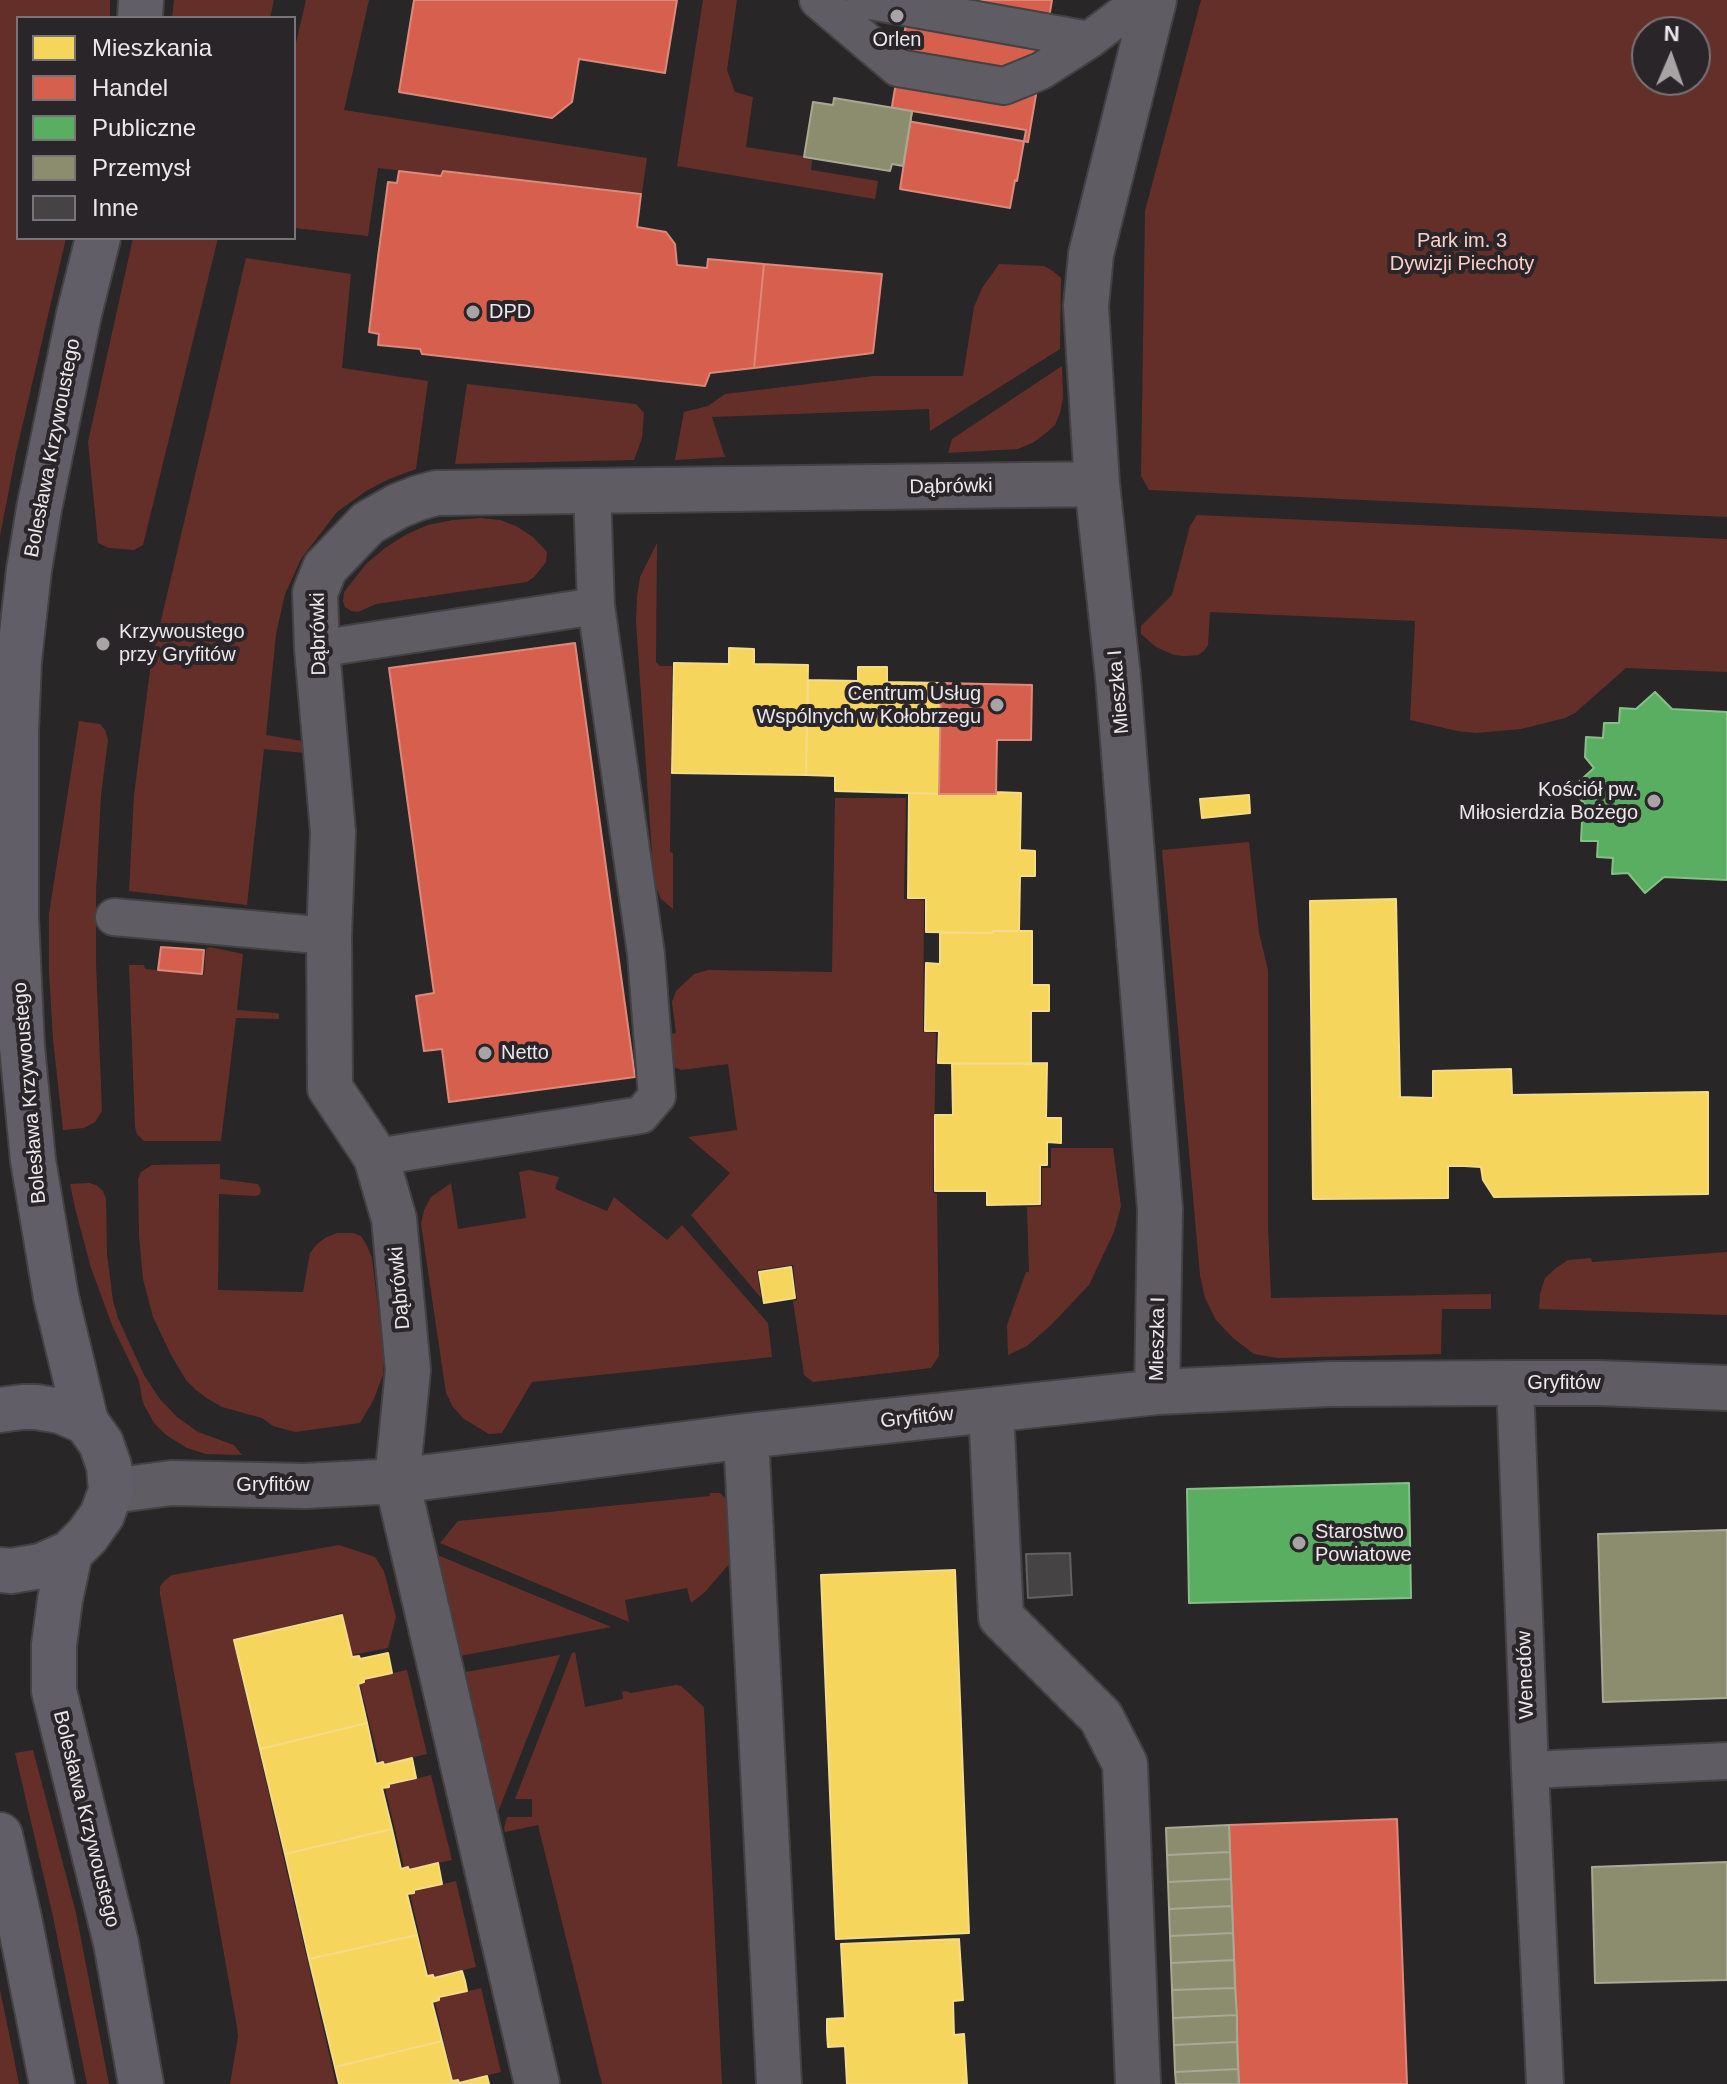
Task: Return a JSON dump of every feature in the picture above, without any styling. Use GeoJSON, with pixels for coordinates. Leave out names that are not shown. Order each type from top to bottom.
{"type":"FeatureCollection","features":[{"type":"Feature","properties":{"kind":"main road","name":"Bolesława Krzywoustego"},"geometry":{"type":"LineString","coordinates":[[98,240],[79,314],[29,570],[19,661],[16,731],[16,917],[22,1047],[33,1160],[56,1297],[86,1422],[101,1443],[109,1466],[111,1491]]}},
{"type":"Feature","properties":{"kind":"main road"},"geometry":{"type":"LineString","coordinates":[[0,1410],[36,1407],[60,1411],[86,1422]]}},
{"type":"Feature","properties":{"kind":"main road"},"geometry":{"type":"LineString","coordinates":[[0,1570],[41,1566],[70,1553],[102,1515],[111,1491]]}},
{"type":"Feature","properties":{"kind":"main road","name":"Bolesława Krzywoustego"},"geometry":{"type":"LineString","coordinates":[[70,1553],[54,1645],[54,1691],[116,1943],[141,2084]]}},
{"type":"Feature","properties":{"kind":"main road"},"geometry":{"type":"LineString","coordinates":[[0,1835],[52,2084]]}},
{"type":"Feature","properties":{"kind":"street","name":"Mieszka I"},"geometry":{"type":"LineString","coordinates":[[1154,0],[1091,254],[1086,306],[1097,484],[1118,677],[1160,1209],[1157,1392]]}},
{"type":"Feature","properties":{"kind":"street","name":"Dąbrówki"},"geometry":{"type":"LineString","coordinates":[[537,2084],[397,1481],[408,1370],[394,1219],[376,1157],[330,1088],[329,936],[333,832],[315,593],[325,568],[368,523],[418,498],[436,493],[1097,484]]}},
{"type":"Feature","properties":{"kind":"street","name":"Gryfitów"},"geometry":{"type":"LineString","coordinates":[[111,1491],[171,1483],[305,1486],[397,1481],[746,1436],[1157,1392],[1330,1384],[1599,1383],[1727,1388]]}},
{"type":"Feature","properties":{"kind":"street"},"geometry":{"type":"LineString","coordinates":[[991,1410],[1001,1617],[1101,1717],[1125,1764],[1138,2084]]}},
{"type":"Feature","properties":{"kind":"street"},"geometry":{"type":"LineString","coordinates":[[746,1436],[779,2084]]}},
{"type":"Feature","properties":{"kind":"lane"},"geometry":{"type":"LineString","coordinates":[[818,0],[898,68],[1004,86],[1041,71],[1142,0]]}},
{"type":"Feature","properties":{"kind":"lane"},"geometry":{"type":"LineString","coordinates":[[865,0],[1089,40]]}},
{"type":"Feature","properties":{"kind":"lane"},"geometry":{"type":"LineString","coordinates":[[376,1157],[641,1115],[657,1096],[646,954],[596,606],[592,492]]}},
{"type":"Feature","properties":{"kind":"lane"},"geometry":{"type":"LineString","coordinates":[[317,649],[596,606]]}},
{"type":"Feature","properties":{"kind":"lane"},"geometry":{"type":"LineString","coordinates":[[114,917],[329,936]]}},
{"type":"Feature","properties":{"kind":"lane","name":"Wenedów"},"geometry":{"type":"LineString","coordinates":[[1515,1383],[1545,2084]]}},
{"type":"Feature","properties":{"kind":"lane"},"geometry":{"type":"LineString","coordinates":[[1530,1770],[1727,1761]]}},
{"type":"Feature","properties":{"kind":"green space"},"geometry":{"type":"Polygon","coordinates":[[[0,0],[110,0],[110,16],[16,16],[16,240],[66,240],[0,536],[0,0]]]}},
{"type":"Feature","properties":{"kind":"green space"},"geometry":{"type":"Polygon","coordinates":[[[174,0],[274,0],[270,16],[172,16],[174,0]]]}},
{"type":"Feature","properties":{"kind":"green space"},"geometry":{"type":"Polygon","coordinates":[[[306,0],[369,0],[344,110],[647,158],[642,193],[442,170],[440,175],[378,168],[368,236],[296,228],[296,42],[306,0]]]}},
{"type":"Feature","properties":{"kind":"green space"},"geometry":{"type":"Polygon","coordinates":[[[703,0],[737,0],[727,70],[735,92],[753,97],[746,147],[803,156],[812,160],[811,170],[878,181],[875,199],[677,166],[703,0]]]}},
{"type":"Feature","properties":{"kind":"green space","name":"Park im. 3 Dywizji Piechoty"},"geometry":{"type":"Polygon","coordinates":[[[1201,0],[1727,0],[1727,517],[1149,490],[1141,476],[1145,211],[1201,0]]]}},
{"type":"Feature","properties":{"kind":"green space"},"geometry":{"type":"Polygon","coordinates":[[[133,240],[218,240],[143,545],[134,550],[109,548],[98,543],[88,442],[133,240]]]}},
{"type":"Feature","properties":{"kind":"green space"},"geometry":{"type":"Polygon","coordinates":[[[246,258],[351,274],[342,368],[428,381],[416,469],[366,491],[337,512],[301,559],[285,594],[276,634],[266,735],[308,742],[304,753],[264,749],[247,905],[129,891],[134,795],[151,663],[246,258]]]}},
{"type":"Feature","properties":{"kind":"green space"},"geometry":{"type":"Polygon","coordinates":[[[999,264],[1044,266],[1061,278],[1060,349],[930,431],[929,409],[712,417],[725,457],[675,460],[684,412],[708,406],[725,394],[874,376],[963,376],[974,307],[982,288],[999,264]]]}},
{"type":"Feature","properties":{"kind":"green space"},"geometry":{"type":"Polygon","coordinates":[[[1062,366],[1060,413],[1055,425],[1046,433],[1018,449],[948,453],[952,439],[1062,366]]]}},
{"type":"Feature","properties":{"kind":"green space"},"geometry":{"type":"Polygon","coordinates":[[[467,384],[636,404],[644,413],[642,438],[634,460],[455,464],[467,384]]]}},
{"type":"Feature","properties":{"kind":"green space"},"geometry":{"type":"Polygon","coordinates":[[[1197,515],[1727,539],[1727,672],[1626,668],[1575,713],[1565,718],[1521,729],[1476,733],[1410,720],[1415,621],[1210,612],[1208,645],[1204,651],[1198,655],[1174,655],[1156,647],[1141,634],[1141,626],[1172,595],[1190,526],[1197,515]]]}},
{"type":"Feature","properties":{"kind":"green space"},"geometry":{"type":"Polygon","coordinates":[[[481,518],[516,526],[533,537],[547,552],[546,562],[534,577],[527,582],[376,604],[358,612],[345,607],[344,592],[367,563],[385,548],[428,525],[481,518]]]}},
{"type":"Feature","properties":{"kind":"green space"},"geometry":{"type":"Polygon","coordinates":[[[657,543],[656,662],[660,666],[672,666],[670,852],[673,853],[673,909],[661,899],[654,882],[636,622],[640,577],[657,543]]]}},
{"type":"Feature","properties":{"kind":"green space"},"geometry":{"type":"Polygon","coordinates":[[[79,721],[100,724],[108,740],[101,795],[96,893],[102,1111],[95,1122],[84,1128],[63,1130],[53,1039],[49,914],[79,721]]]}},
{"type":"Feature","properties":{"kind":"green space"},"geometry":{"type":"Polygon","coordinates":[[[835,798],[906,798],[904,899],[924,900],[923,1032],[936,1033],[933,1193],[937,1194],[939,1356],[931,1368],[813,1382],[804,1375],[793,1301],[797,1300],[793,1265],[757,1270],[761,1298],[691,1215],[730,1173],[688,1137],[737,1130],[728,1064],[681,1070],[674,1067],[669,1060],[665,1035],[676,1033],[672,1002],[676,991],[694,974],[708,970],[832,972],[835,798]]]}},
{"type":"Feature","properties":{"kind":"green space"},"geometry":{"type":"Polygon","coordinates":[[[1249,842],[1259,933],[1268,970],[1271,1298],[1491,1294],[1491,1309],[1442,1309],[1441,1354],[1278,1358],[1254,1354],[1216,1320],[1205,1298],[1200,1275],[1162,850],[1249,842]]]}},
{"type":"Feature","properties":{"kind":"green space"},"geometry":{"type":"Polygon","coordinates":[[[210,947],[243,954],[237,1010],[277,1013],[279,1019],[236,1018],[221,1141],[144,1141],[135,1127],[129,965],[204,975],[206,949],[210,947]]]}},
{"type":"Feature","properties":{"kind":"green space"},"geometry":{"type":"Polygon","coordinates":[[[1051,1148],[1113,1148],[1121,1206],[1114,1232],[1089,1285],[1027,1346],[1008,1355],[1007,1325],[1026,1272],[1029,1272],[1027,1207],[1042,1206],[1042,1168],[1051,1168],[1051,1148]]]}},
{"type":"Feature","properties":{"kind":"green space"},"geometry":{"type":"Polygon","coordinates":[[[220,1164],[220,1179],[258,1184],[261,1190],[256,1196],[219,1194],[218,1290],[303,1292],[310,1253],[325,1238],[337,1233],[353,1233],[361,1236],[367,1246],[372,1258],[384,1358],[383,1375],[360,1423],[295,1432],[273,1426],[262,1418],[222,1407],[208,1399],[186,1380],[171,1355],[153,1317],[143,1279],[138,1179],[141,1172],[152,1165],[220,1164]]]}},
{"type":"Feature","properties":{"kind":"green space"},"geometry":{"type":"Polygon","coordinates":[[[530,1170],[559,1177],[555,1189],[607,1211],[614,1197],[667,1240],[682,1225],[768,1323],[772,1357],[532,1382],[502,1433],[489,1434],[464,1419],[446,1393],[421,1224],[424,1210],[431,1197],[451,1183],[458,1229],[526,1218],[519,1172],[530,1170]]]}},
{"type":"Feature","properties":{"kind":"green space"},"geometry":{"type":"Polygon","coordinates":[[[89,1183],[103,1191],[106,1199],[107,1254],[113,1301],[144,1375],[159,1398],[177,1417],[198,1432],[234,1445],[242,1455],[206,1454],[187,1448],[154,1423],[143,1403],[139,1381],[112,1325],[91,1268],[70,1184],[89,1183]]]}},
{"type":"Feature","properties":{"kind":"green space"},"geometry":{"type":"Polygon","coordinates":[[[1727,1252],[1727,1315],[1539,1309],[1545,1278],[1568,1260],[1591,1258],[1592,1262],[1727,1252]]]}},
{"type":"Feature","properties":{"kind":"green space"},"geometry":{"type":"Polygon","coordinates":[[[710,1493],[720,1493],[727,1500],[735,1555],[730,1563],[691,1603],[687,1588],[625,1600],[629,1622],[440,1543],[458,1521],[710,1496],[710,1493]]]}},
{"type":"Feature","properties":{"kind":"green space"},"geometry":{"type":"Polygon","coordinates":[[[339,1545],[375,1557],[384,1571],[396,1617],[388,1648],[352,1655],[342,1613],[233,1640],[336,2084],[230,2084],[237,2027],[160,1586],[172,1575],[339,1545]]]}},
{"type":"Feature","properties":{"kind":"green space"},"geometry":{"type":"Polygon","coordinates":[[[435,1554],[611,1627],[455,1657],[435,1554]]]}},
{"type":"Feature","properties":{"kind":"green space"},"geometry":{"type":"Polygon","coordinates":[[[575,1652],[585,1707],[623,1699],[622,1692],[626,1691],[631,1693],[676,1685],[704,1707],[722,2084],[602,2084],[538,1825],[505,1832],[507,1817],[532,1817],[532,1799],[515,1799],[575,1652]]]}},
{"type":"Feature","properties":{"kind":"green space"},"geometry":{"type":"Polygon","coordinates":[[[560,1655],[494,1822],[460,1673],[560,1655]]]}},
{"type":"Feature","properties":{"kind":"green space"},"geometry":{"type":"Polygon","coordinates":[[[407,1670],[427,1754],[385,1764],[379,1762],[360,1684],[365,1679],[407,1670]]]}},
{"type":"Feature","properties":{"kind":"green space"},"geometry":{"type":"Polygon","coordinates":[[[33,1750],[76,1913],[109,2084],[87,2084],[15,1753],[33,1750]]]}},
{"type":"Feature","properties":{"kind":"green space"},"geometry":{"type":"Polygon","coordinates":[[[431,1775],[452,1860],[409,1869],[404,1867],[385,1788],[431,1775]]]}},
{"type":"Feature","properties":{"kind":"green space"},"geometry":{"type":"Polygon","coordinates":[[[456,1881],[476,1967],[435,1977],[434,1974],[429,1975],[410,1894],[456,1881]]]}},
{"type":"Feature","properties":{"kind":"green space"},"geometry":{"type":"Polygon","coordinates":[[[481,1988],[501,2072],[459,2082],[458,2079],[453,2080],[435,2002],[440,2001],[439,1998],[481,1988]]]}},
{"type":"Feature","properties":{"kind":"green space"},"geometry":{"type":"Polygon","coordinates":[[[0,1990],[12,2048],[19,2084],[0,2084],[0,1990]]]}},
{"type":"Feature","properties":{"kind":"building: Mieszkania"},"geometry":{"type":"Polygon","coordinates":[[[729,648],[754,649],[754,664],[808,665],[806,775],[672,773],[674,663],[729,664],[729,648]]]}},
{"type":"Feature","properties":{"kind":"building: Mieszkania"},"geometry":{"type":"Polygon","coordinates":[[[858,667],[887,667],[887,682],[941,683],[939,794],[835,791],[835,776],[806,775],[808,680],[858,681],[858,667]]]}},
{"type":"Feature","properties":{"kind":"building: Mieszkania"},"geometry":{"type":"Polygon","coordinates":[[[909,793],[1021,793],[1020,850],[1035,851],[1035,876],[1020,876],[1019,931],[926,932],[926,898],[908,898],[909,793]]]}},
{"type":"Feature","properties":{"kind":"building: Mieszkania"},"geometry":{"type":"Polygon","coordinates":[[[1249,795],[1250,813],[1202,818],[1200,799],[1249,795]]]}},
{"type":"Feature","properties":{"kind":"building: Mieszkania"},"geometry":{"type":"Polygon","coordinates":[[[1396,899],[1400,1097],[1433,1098],[1433,1071],[1511,1069],[1512,1095],[1708,1092],[1708,1194],[1494,1197],[1483,1180],[1481,1167],[1448,1166],[1448,1198],[1313,1199],[1310,901],[1396,899]]]}},
{"type":"Feature","properties":{"kind":"building: Mieszkania"},"geometry":{"type":"Polygon","coordinates":[[[1032,931],[1032,985],[1049,985],[1049,1011],[1031,1011],[1031,1064],[938,1063],[939,1031],[925,1031],[926,963],[940,964],[940,933],[1032,931]]]}},
{"type":"Feature","properties":{"kind":"building: Mieszkania"},"geometry":{"type":"Polygon","coordinates":[[[1047,1063],[1046,1118],[1061,1118],[1061,1143],[1047,1142],[1047,1165],[1040,1165],[1040,1204],[987,1205],[987,1191],[935,1191],[935,1115],[953,1115],[952,1064],[1047,1063]]]}},
{"type":"Feature","properties":{"kind":"building: Mieszkania"},"geometry":{"type":"Polygon","coordinates":[[[791,1267],[795,1298],[764,1303],[759,1272],[791,1267]]]}},
{"type":"Feature","properties":{"kind":"building: Mieszkania"},"geometry":{"type":"Polygon","coordinates":[[[955,1570],[969,1933],[836,1939],[821,1575],[955,1570]]]}},
{"type":"Feature","properties":{"kind":"building: Mieszkania"},"geometry":{"type":"Polygon","coordinates":[[[342,1615],[352,1657],[359,1656],[360,1659],[388,1653],[392,1673],[364,1679],[358,1684],[367,1723],[260,1749],[234,1640],[342,1615]]]}},
{"type":"Feature","properties":{"kind":"building: Mieszkania"},"geometry":{"type":"Polygon","coordinates":[[[367,1723],[376,1764],[412,1758],[416,1778],[382,1788],[392,1829],[285,1854],[260,1749],[367,1723]]]}},
{"type":"Feature","properties":{"kind":"building: Mieszkania"},"geometry":{"type":"Polygon","coordinates":[[[392,1829],[401,1869],[438,1863],[442,1884],[407,1894],[417,1935],[309,1959],[285,1854],[392,1829]]]}},
{"type":"Feature","properties":{"kind":"building: Mieszkania"},"geometry":{"type":"Polygon","coordinates":[[[417,1935],[427,1976],[433,1975],[434,1978],[462,1971],[465,1981],[467,1991],[439,1997],[439,2000],[432,2002],[442,2041],[335,2067],[309,1959],[417,1935]]]}},
{"type":"Feature","properties":{"kind":"building: Mieszkania"},"geometry":{"type":"Polygon","coordinates":[[[959,1939],[963,2000],[953,2001],[954,2035],[964,2034],[967,2084],[847,2084],[845,2046],[828,2047],[827,2032],[827,2019],[845,2018],[841,1944],[959,1939]]]}},
{"type":"Feature","properties":{"kind":"building: Mieszkania"},"geometry":{"type":"Polygon","coordinates":[[[442,2041],[452,2081],[458,2080],[459,2083],[487,2076],[489,2084],[339,2084],[335,2067],[442,2041]]]}},
{"type":"Feature","properties":{"kind":"building: Handel"},"geometry":{"type":"Polygon","coordinates":[[[414,0],[677,0],[665,73],[579,59],[572,102],[552,118],[399,92],[414,0]]]}},
{"type":"Feature","properties":{"kind":"building: Handel"},"geometry":{"type":"Polygon","coordinates":[[[910,0],[1052,0],[1028,142],[890,118],[910,0]]]}},
{"type":"Feature","properties":{"kind":"building: Handel"},"geometry":{"type":"Polygon","coordinates":[[[912,111],[1026,130],[1010,208],[900,189],[912,111]]]}},
{"type":"Feature","properties":{"kind":"building: Handel"},"geometry":{"type":"Polygon","coordinates":[[[399,171],[441,176],[443,171],[641,194],[637,227],[666,232],[675,244],[677,265],[707,268],[708,259],[764,264],[754,368],[710,373],[705,386],[422,354],[420,349],[378,345],[379,334],[369,332],[378,257],[388,182],[397,183],[399,171]]]}},
{"type":"Feature","properties":{"kind":"building: Handel"},"geometry":{"type":"Polygon","coordinates":[[[764,264],[882,274],[873,353],[754,368],[764,264]]]}},
{"type":"Feature","properties":{"kind":"building: Handel"},"geometry":{"type":"Polygon","coordinates":[[[575,643],[635,1077],[449,1102],[442,1049],[424,1051],[416,996],[434,993],[389,668],[575,643]]]}},
{"type":"Feature","properties":{"kind":"building: Handel"},"geometry":{"type":"Polygon","coordinates":[[[941,683],[1032,685],[1031,740],[997,740],[996,794],[939,794],[941,683]]]}},
{"type":"Feature","properties":{"kind":"building: Handel"},"geometry":{"type":"Polygon","coordinates":[[[161,947],[204,950],[202,974],[158,970],[161,947]]]}},
{"type":"Feature","properties":{"kind":"building: Handel"},"geometry":{"type":"Polygon","coordinates":[[[1397,1819],[1407,2084],[1239,2084],[1229,1825],[1397,1819]]]}},
{"type":"Feature","properties":{"kind":"building: Publiczne","name":"Kościół pw. Miłosierdzia Bożego"},"geometry":{"type":"Polygon","coordinates":[[[1655,692],[1672,709],[1727,712],[1727,880],[1664,877],[1645,893],[1628,873],[1612,874],[1613,858],[1597,857],[1598,841],[1581,841],[1582,821],[1592,812],[1571,789],[1594,768],[1585,757],[1586,737],[1603,738],[1604,723],[1619,723],[1620,708],[1636,709],[1655,692]]]}},
{"type":"Feature","properties":{"kind":"building: Publiczne","name":"Starostwo Powiatowe"},"geometry":{"type":"Polygon","coordinates":[[[1409,1483],[1411,1598],[1189,1603],[1187,1489],[1409,1483]]]}},
{"type":"Feature","properties":{"kind":"building: Przemysł"},"geometry":{"type":"Polygon","coordinates":[[[834,98],[912,111],[903,166],[892,164],[890,171],[804,157],[813,102],[833,105],[834,98]]]}},
{"type":"Feature","properties":{"kind":"building: Przemysł"},"geometry":{"type":"Polygon","coordinates":[[[1727,1530],[1727,1698],[1603,1702],[1598,1534],[1727,1530]]]}},
{"type":"Feature","properties":{"kind":"building: Przemysł"},"geometry":{"type":"Polygon","coordinates":[[[1229,1825],[1230,1852],[1167,1855],[1166,1828],[1229,1825]]]}},
{"type":"Feature","properties":{"kind":"building: Przemysł"},"geometry":{"type":"Polygon","coordinates":[[[1230,1852],[1231,1879],[1168,1882],[1167,1855],[1230,1852]]]}},
{"type":"Feature","properties":{"kind":"building: Przemysł"},"geometry":{"type":"Polygon","coordinates":[[[1727,1862],[1727,1980],[1595,1983],[1592,1867],[1727,1862]]]}},
{"type":"Feature","properties":{"kind":"building: Przemysł"},"geometry":{"type":"Polygon","coordinates":[[[1231,1879],[1232,1906],[1169,1909],[1168,1882],[1231,1879]]]}},
{"type":"Feature","properties":{"kind":"building: Przemysł"},"geometry":{"type":"Polygon","coordinates":[[[1232,1906],[1233,1933],[1170,1936],[1169,1909],[1232,1906]]]}},
{"type":"Feature","properties":{"kind":"building: Przemysł"},"geometry":{"type":"Polygon","coordinates":[[[1233,1933],[1234,1960],[1171,1963],[1170,1936],[1233,1933]]]}},
{"type":"Feature","properties":{"kind":"building: Przemysł"},"geometry":{"type":"Polygon","coordinates":[[[1234,1960],[1235,1988],[1172,1990],[1171,1963],[1234,1960]]]}},
{"type":"Feature","properties":{"kind":"building: Przemysł"},"geometry":{"type":"Polygon","coordinates":[[[1235,1988],[1237,2015],[1173,2018],[1172,1990],[1235,1988]]]}},
{"type":"Feature","properties":{"kind":"building: Przemysł"},"geometry":{"type":"Polygon","coordinates":[[[1237,2015],[1237,2042],[1174,2045],[1173,2018],[1237,2015]]]}},
{"type":"Feature","properties":{"kind":"building: Przemysł"},"geometry":{"type":"Polygon","coordinates":[[[1237,2042],[1238,2069],[1175,2072],[1174,2045],[1237,2042]]]}},
{"type":"Feature","properties":{"kind":"building: Przemysł"},"geometry":{"type":"Polygon","coordinates":[[[1238,2069],[1239,2084],[1176,2084],[1175,2072],[1238,2069]]]}},
{"type":"Feature","properties":{"kind":"building: Inne"},"geometry":{"type":"Polygon","coordinates":[[[1070,1553],[1072,1595],[1028,1598],[1026,1554],[1070,1553]]]}},
{"type":"Feature","properties":{"kind":"place","name":"Orlen"},"geometry":{"type":"Point","coordinates":[897,16]}},
{"type":"Feature","properties":{"kind":"place","name":"DPD"},"geometry":{"type":"Point","coordinates":[473,312]}},
{"type":"Feature","properties":{"kind":"place","name":"Krzywoustego przy Gryfitów"},"geometry":{"type":"Point","coordinates":[103,644]}},
{"type":"Feature","properties":{"kind":"place","name":"Centrum Usług Wspólnych w Kołobrzegu"},"geometry":{"type":"Point","coordinates":[997,705]}},
{"type":"Feature","properties":{"kind":"place","name":"Kościół pw. Miłosierdzia Bożego"},"geometry":{"type":"Point","coordinates":[1654,801]}},
{"type":"Feature","properties":{"kind":"place","name":"Netto"},"geometry":{"type":"Point","coordinates":[485,1053]}},
{"type":"Feature","properties":{"kind":"place","name":"Starostwo Powiatowe"},"geometry":{"type":"Point","coordinates":[1299,1543]}}]}
